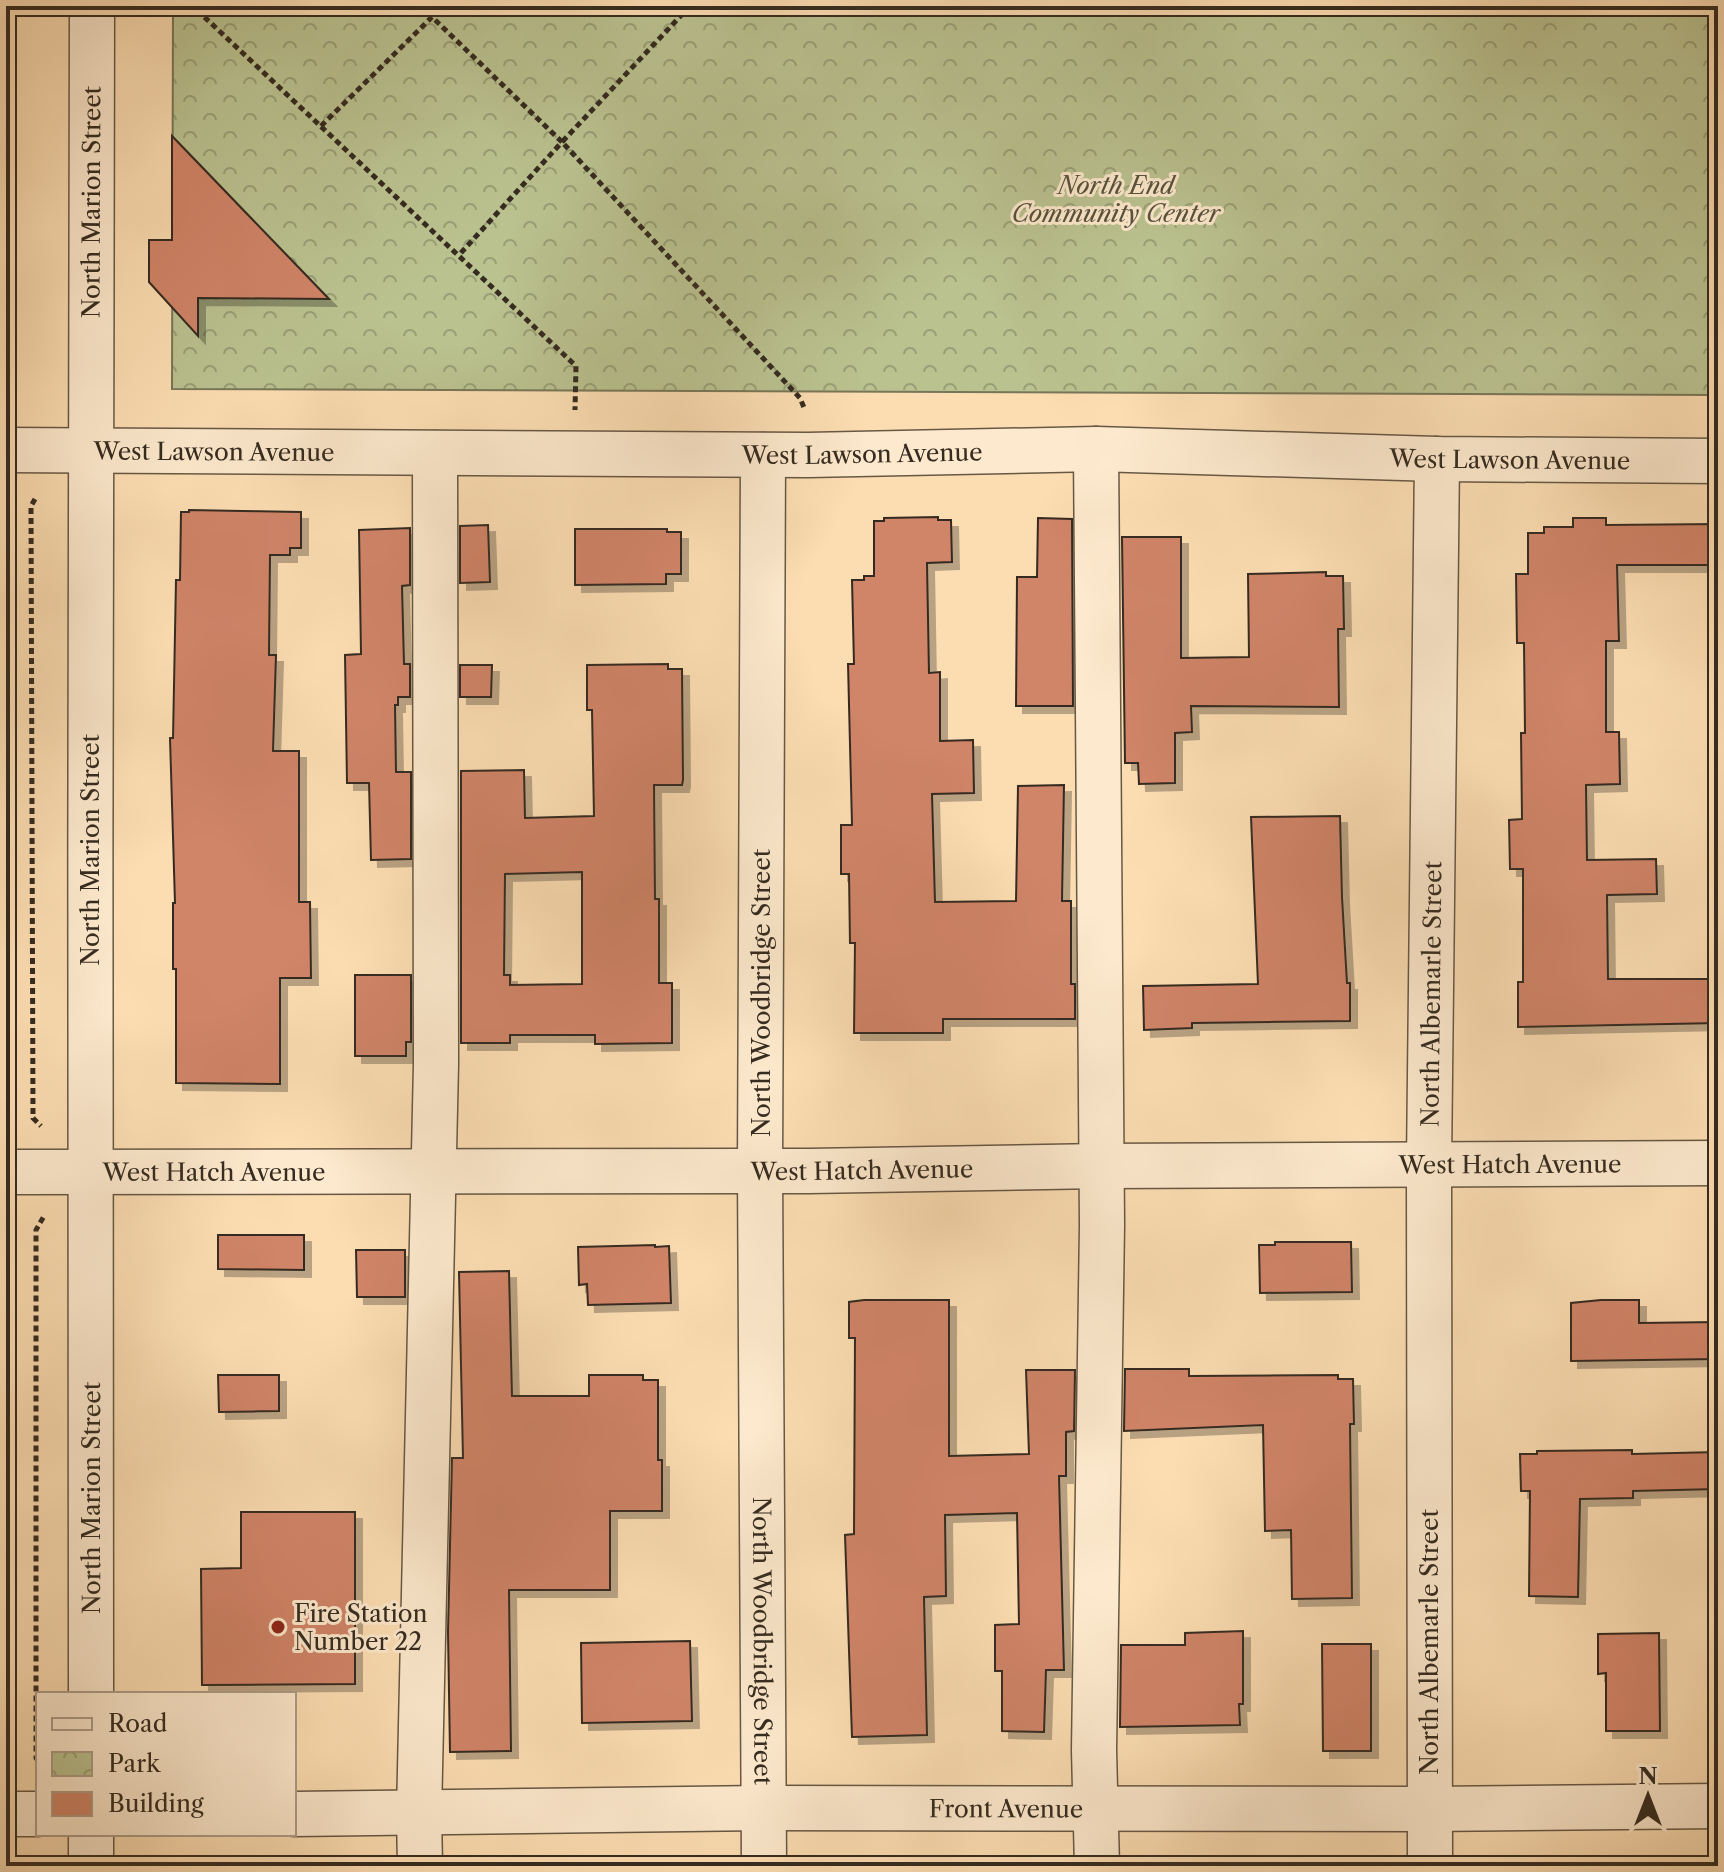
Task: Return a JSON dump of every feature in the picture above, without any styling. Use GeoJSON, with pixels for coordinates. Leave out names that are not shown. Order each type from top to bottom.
{"type":"FeatureCollection","features":[{"type":"Feature","properties":{"kind":"street","name":"North Marion Street"},"geometry":{"type":"LineString","coordinates":[[91,1692],[89,451],[92,6]]}},
{"type":"Feature","properties":{"kind":"street","name":"West Lawson Avenue"},"geometry":{"type":"LineString","coordinates":[[6,450],[763,455],[1096,449],[1437,459],[1718,461]]}},
{"type":"Feature","properties":{"kind":"street"},"geometry":{"type":"LineString","coordinates":[[1096,449],[1101,1166],[1094,1750],[1097,1866]]}},
{"type":"Feature","properties":{"kind":"street"},"geometry":{"type":"LineString","coordinates":[[420,1866],[436,1064],[435,453]]}},
{"type":"Feature","properties":{"kind":"street","name":"North Woodbridge Street"},"geometry":{"type":"LineString","coordinates":[[763,455],[760,1171],[764,1866]]}},
{"type":"Feature","properties":{"kind":"street","name":"North Albemarle Street"},"geometry":{"type":"LineString","coordinates":[[1430,1866],[1429,1164],[1437,459]]}},
{"type":"Feature","properties":{"kind":"street","name":"West Hatch Avenue"},"geometry":{"type":"LineString","coordinates":[[6,1172],[760,1171],[1718,1163]]}},
{"type":"Feature","properties":{"kind":"street","name":"Front Avenue"},"geometry":{"type":"LineString","coordinates":[[296,1814],[764,1808],[1718,1806]]}},
{"type":"Feature","properties":{"kind":"street"},"geometry":{"type":"LineString","coordinates":[[6,1814],[36,1814]]}},
{"type":"Feature","properties":{"kind":"street"},"geometry":{"type":"LineString","coordinates":[[91,1836],[91,1866]]}},
{"type":"Feature","properties":{"kind":"path"},"geometry":{"type":"LineString","coordinates":[[459,255],[690,6]]}},
{"type":"Feature","properties":{"kind":"path"},"geometry":{"type":"LineString","coordinates":[[167,8],[198,11],[576,366],[573,454]]}},
{"type":"Feature","properties":{"kind":"path"},"geometry":{"type":"LineString","coordinates":[[321,126],[432,17],[562,142],[800,398],[805,410]]}},
{"type":"Feature","properties":{"kind":"path"},"geometry":{"type":"LineString","coordinates":[[35,499],[31,506],[33,1118],[44,1129]]}},
{"type":"Feature","properties":{"kind":"path"},"geometry":{"type":"LineString","coordinates":[[36,1758],[36,1230],[44,1215]]}},
{"type":"Feature","properties":{"kind":"green space","name":"North End Community Center"},"geometry":{"type":"Polygon","coordinates":[[[173,6],[1718,6],[1718,395],[172,389],[173,6]]]}},
{"type":"Feature","properties":{"kind":"building"},"geometry":{"type":"Polygon","coordinates":[[[172,136],[329,299],[198,298],[198,336],[149,282],[149,240],[172,240],[172,136]]]}},
{"type":"Feature","properties":{"kind":"building"},"geometry":{"type":"Polygon","coordinates":[[[181,512],[301,512],[301,548],[290,548],[290,555],[270,555],[269,655],[276,655],[273,751],[299,751],[299,902],[310,902],[311,978],[280,978],[280,1084],[176,1083],[170,738],[173,738],[176,580],[180,580],[181,512]]]}},
{"type":"Feature","properties":{"kind":"building"},"geometry":{"type":"Polygon","coordinates":[[[938,517],[938,520],[951,520],[952,562],[927,563],[929,673],[940,672],[940,741],[973,740],[974,793],[932,794],[935,902],[1016,901],[1018,786],[1064,785],[1062,901],[1071,901],[1071,984],[1075,984],[1075,1019],[943,1019],[943,1033],[854,1033],[855,943],[850,943],[849,874],[841,874],[841,825],[852,825],[848,664],[854,664],[852,580],[874,576],[874,521],[938,517]]]}},
{"type":"Feature","properties":{"kind":"building"},"geometry":{"type":"Polygon","coordinates":[[[1038,518],[1072,519],[1073,706],[1016,706],[1017,577],[1037,577],[1038,518]]]}},
{"type":"Feature","properties":{"kind":"building"},"geometry":{"type":"Polygon","coordinates":[[[1573,518],[1606,518],[1606,525],[1718,524],[1718,565],[1617,565],[1619,641],[1606,641],[1606,732],[1619,732],[1620,784],[1586,785],[1587,860],[1656,859],[1657,894],[1607,895],[1608,979],[1718,979],[1718,1023],[1518,1027],[1518,982],[1523,982],[1523,869],[1510,869],[1509,820],[1522,819],[1521,733],[1525,733],[1524,643],[1517,643],[1516,574],[1528,574],[1528,533],[1544,533],[1544,527],[1573,527],[1573,518]]]}},
{"type":"Feature","properties":{"kind":"building"},"geometry":{"type":"Polygon","coordinates":[[[488,525],[490,582],[460,583],[460,526],[488,525]]]}},
{"type":"Feature","properties":{"kind":"building"},"geometry":{"type":"Polygon","coordinates":[[[410,528],[410,585],[402,586],[404,664],[410,664],[410,697],[398,697],[398,705],[395,705],[396,772],[411,772],[411,859],[371,860],[369,783],[347,783],[345,655],[361,654],[359,530],[410,528]]]}},
{"type":"Feature","properties":{"kind":"building"},"geometry":{"type":"Polygon","coordinates":[[[575,529],[667,529],[667,532],[681,532],[681,574],[666,574],[666,584],[575,585],[575,529]]]}},
{"type":"Feature","properties":{"kind":"building"},"geometry":{"type":"Polygon","coordinates":[[[1122,537],[1181,537],[1181,658],[1249,657],[1248,574],[1326,572],[1326,576],[1343,576],[1344,629],[1338,629],[1339,707],[1191,706],[1192,732],[1175,733],[1175,783],[1139,784],[1138,763],[1125,763],[1122,537]]]}},
{"type":"Feature","properties":{"kind":"building"},"geometry":{"type":"Polygon","coordinates":[[[668,664],[668,669],[682,669],[682,785],[654,785],[659,983],[672,983],[672,1043],[595,1044],[595,1035],[510,1035],[510,1043],[461,1043],[461,771],[524,770],[525,818],[594,816],[592,710],[587,710],[587,665],[668,664]],[[582,872],[505,874],[504,975],[510,975],[510,985],[582,984],[582,872]]]}},
{"type":"Feature","properties":{"kind":"building"},"geometry":{"type":"Polygon","coordinates":[[[460,665],[492,665],[491,697],[460,697],[460,665]]]}},
{"type":"Feature","properties":{"kind":"building"},"geometry":{"type":"Polygon","coordinates":[[[1340,816],[1350,1021],[1192,1023],[1192,1028],[1144,1030],[1143,986],[1258,984],[1251,817],[1340,816]]]}},
{"type":"Feature","properties":{"kind":"building"},"geometry":{"type":"Polygon","coordinates":[[[355,975],[411,975],[411,1042],[406,1042],[406,1056],[355,1056],[355,975]]]}},
{"type":"Feature","properties":{"kind":"building"},"geometry":{"type":"Polygon","coordinates":[[[218,1235],[304,1235],[304,1270],[218,1269],[218,1235]]]}},
{"type":"Feature","properties":{"kind":"building"},"geometry":{"type":"Polygon","coordinates":[[[1275,1242],[1351,1242],[1352,1292],[1260,1293],[1259,1245],[1275,1245],[1275,1242]]]}},
{"type":"Feature","properties":{"kind":"building"},"geometry":{"type":"Polygon","coordinates":[[[669,1246],[671,1303],[588,1305],[587,1284],[579,1285],[578,1247],[669,1246]]]}},
{"type":"Feature","properties":{"kind":"building"},"geometry":{"type":"Polygon","coordinates":[[[356,1250],[405,1250],[405,1297],[357,1297],[356,1250]]]}},
{"type":"Feature","properties":{"kind":"building"},"geometry":{"type":"Polygon","coordinates":[[[509,1271],[512,1396],[589,1396],[589,1375],[643,1375],[643,1380],[658,1380],[658,1460],[662,1460],[662,1511],[610,1511],[610,1590],[509,1590],[511,1751],[450,1752],[448,1632],[452,1458],[463,1458],[459,1272],[509,1271]]]}},
{"type":"Feature","properties":{"kind":"building"},"geometry":{"type":"Polygon","coordinates":[[[949,1300],[949,1456],[1029,1454],[1026,1370],[1075,1370],[1074,1431],[1066,1432],[1066,1476],[1059,1476],[1064,1670],[1046,1670],[1044,1732],[1002,1731],[1002,1671],[995,1671],[995,1625],[1019,1624],[1017,1513],[945,1515],[946,1596],[924,1597],[927,1735],[852,1737],[845,1535],[854,1534],[855,1338],[849,1338],[849,1302],[949,1300]]]}},
{"type":"Feature","properties":{"kind":"building"},"geometry":{"type":"Polygon","coordinates":[[[1639,1300],[1639,1323],[1718,1322],[1718,1359],[1571,1361],[1571,1303],[1639,1300]]]}},
{"type":"Feature","properties":{"kind":"building"},"geometry":{"type":"Polygon","coordinates":[[[1125,1369],[1189,1369],[1189,1376],[1338,1375],[1338,1379],[1353,1379],[1354,1424],[1350,1424],[1352,1598],[1292,1599],[1291,1530],[1265,1531],[1263,1425],[1124,1431],[1125,1369]]]}},
{"type":"Feature","properties":{"kind":"building"},"geometry":{"type":"Polygon","coordinates":[[[218,1375],[279,1375],[279,1411],[219,1412],[218,1375]]]}},
{"type":"Feature","properties":{"kind":"building"},"geometry":{"type":"Polygon","coordinates":[[[1632,1450],[1632,1454],[1718,1452],[1718,1489],[1633,1491],[1633,1498],[1580,1499],[1578,1597],[1529,1596],[1530,1491],[1521,1491],[1520,1454],[1632,1450]]]}},
{"type":"Feature","properties":{"kind":"building","name":"Fire Station Number 22"},"geometry":{"type":"Polygon","coordinates":[[[241,1512],[355,1512],[355,1684],[202,1685],[201,1569],[241,1568],[241,1512]]]}},
{"type":"Feature","properties":{"kind":"building"},"geometry":{"type":"Polygon","coordinates":[[[1243,1631],[1240,1725],[1120,1727],[1121,1645],[1185,1645],[1185,1633],[1243,1631]]]}},
{"type":"Feature","properties":{"kind":"building"},"geometry":{"type":"Polygon","coordinates":[[[1659,1633],[1660,1731],[1606,1731],[1606,1673],[1598,1674],[1598,1634],[1659,1633]]]}},
{"type":"Feature","properties":{"kind":"building"},"geometry":{"type":"Polygon","coordinates":[[[690,1641],[692,1721],[582,1723],[581,1643],[690,1641]]]}},
{"type":"Feature","properties":{"kind":"building"},"geometry":{"type":"Polygon","coordinates":[[[1322,1644],[1371,1644],[1371,1751],[1323,1751],[1322,1644]]]}},
{"type":"Feature","properties":{"kind":"place","name":"Fire Station Number 22"},"geometry":{"type":"Point","coordinates":[278,1627]}}]}
